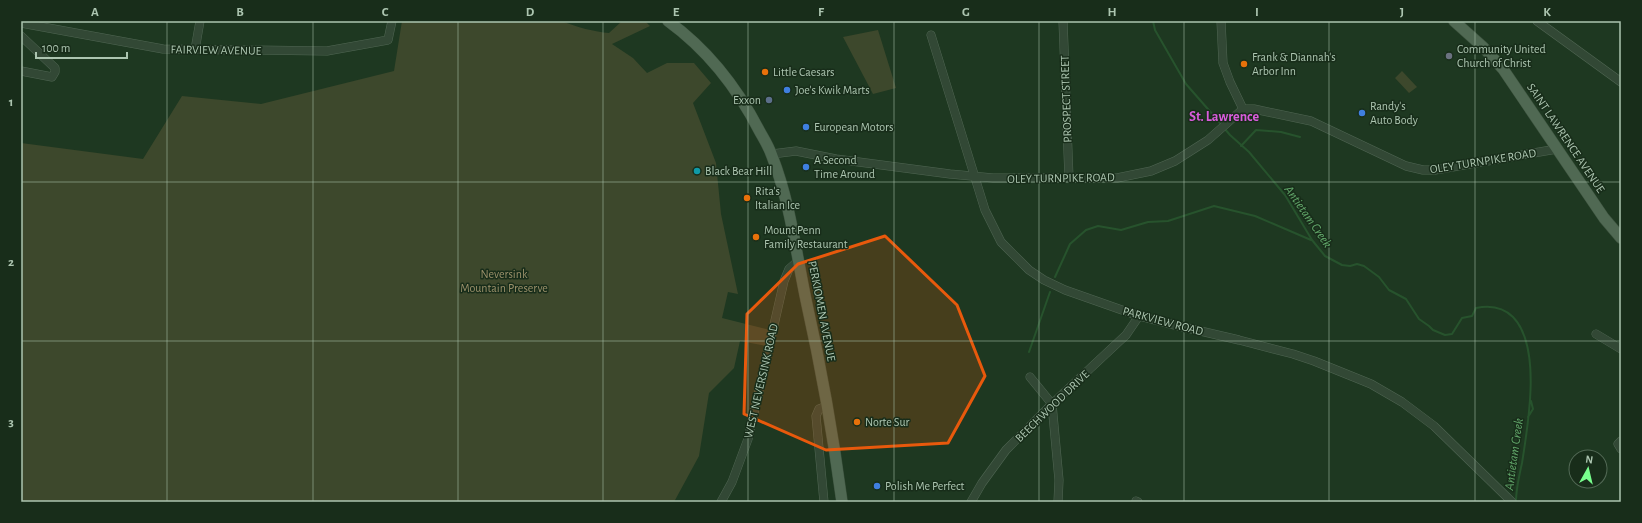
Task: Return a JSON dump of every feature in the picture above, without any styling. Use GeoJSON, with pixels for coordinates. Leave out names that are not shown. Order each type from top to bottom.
{"type":"FeatureCollection","features":[{"type":"Feature","properties":{"kind":"main road","name":"PERKIOMEN AVENUE"},"geometry":{"type":"LineString","coordinates":[[668,21],[704,52],[734,87],[772,154],[785,196],[827,406],[842,502]]}},
{"type":"Feature","properties":{"kind":"main road","name":"SAINT LAWRENCE AVENUE"},"geometry":{"type":"LineString","coordinates":[[1454,21],[1483,47],[1503,69],[1604,218],[1621,238]]}},
{"type":"Feature","properties":{"kind":"street"},"geometry":{"type":"LineString","coordinates":[[195,50],[200,21]]}},
{"type":"Feature","properties":{"kind":"street","name":"FAIRVIEW AVENUE"},"geometry":{"type":"LineString","coordinates":[[21,23],[163,49],[327,51],[388,40],[392,21]]}},
{"type":"Feature","properties":{"kind":"street","name":"PROSPECT STREET"},"geometry":{"type":"LineString","coordinates":[[1063,21],[1069,178]]}},
{"type":"Feature","properties":{"kind":"street"},"geometry":{"type":"LineString","coordinates":[[1221,21],[1223,63],[1243,109]]}},
{"type":"Feature","properties":{"kind":"street"},"geometry":{"type":"LineString","coordinates":[[1537,21],[1621,82]]}},
{"type":"Feature","properties":{"kind":"street","name":"PARKVIEW ROAD"},"geometry":{"type":"LineString","coordinates":[[931,35],[985,210],[1001,242],[1029,270],[1044,280],[1065,290],[1139,316],[1293,354],[1371,384],[1402,402],[1434,426],[1512,502]]}},
{"type":"Feature","properties":{"kind":"street"},"geometry":{"type":"LineString","coordinates":[[21,36],[55,68],[56,72],[52,77],[21,71]]}},
{"type":"Feature","properties":{"kind":"street","name":"OLEY TURNPIKE ROAD"},"geometry":{"type":"LineString","coordinates":[[772,154],[796,151],[836,159],[1000,178],[1105,179],[1151,171],[1184,156],[1208,140],[1243,109],[1261,110],[1311,120],[1406,166],[1423,170],[1448,168],[1557,149]]}},
{"type":"Feature","properties":{"kind":"street","name":"WEST NEVERSINK ROAD"},"geometry":{"type":"LineString","coordinates":[[721,502],[732,482],[748,439],[784,281],[789,269],[798,261]]}},
{"type":"Feature","properties":{"kind":"street","name":"BEECHWOOD DRIVE"},"geometry":{"type":"LineString","coordinates":[[971,502],[982,483],[1002,456],[1020,436],[1126,335],[1139,316]]}},
{"type":"Feature","properties":{"kind":"street"},"geometry":{"type":"LineString","coordinates":[[1596,334],[1621,349]]}},
{"type":"Feature","properties":{"kind":"street"},"geometry":{"type":"LineString","coordinates":[[1030,378],[1052,404],[1059,480],[1058,502]]}},
{"type":"Feature","properties":{"kind":"street"},"geometry":{"type":"LineString","coordinates":[[824,502],[816,416],[819,409],[827,406]]}},
{"type":"Feature","properties":{"kind":"highlighted area"},"geometry":{"type":"Polygon","coordinates":[[[885,236],[957,305],[985,376],[948,443],[826,450],[744,414],[747,314],[798,264],[885,236]]]}},
{"type":"Feature","properties":{"kind":"green space","name":"Neversink Mountain Preserve"},"geometry":{"type":"Polygon","coordinates":[[[402,21],[562,21],[586,29],[609,33],[622,21],[645,21],[650,26],[612,44],[633,58],[647,73],[667,63],[694,63],[711,83],[693,103],[716,163],[721,214],[738,294],[728,292],[722,318],[770,330],[766,346],[740,341],[734,368],[709,393],[699,456],[674,502],[21,502],[21,143],[143,159],[182,96],[261,104],[394,71],[402,21]]]}},
{"type":"Feature","properties":{"kind":"green space"},"geometry":{"type":"Polygon","coordinates":[[[878,30],[896,88],[873,94],[843,37],[878,30]]]}},
{"type":"Feature","properties":{"kind":"green space"},"geometry":{"type":"Polygon","coordinates":[[[1402,71],[1417,87],[1409,93],[1395,78],[1402,71]]]}},
{"type":"Feature","properties":{"kind":"waterway","name":"Antietam Creek"},"geometry":{"type":"LineString","coordinates":[[1153,21],[1155,30],[1186,84],[1221,124]]}},
{"type":"Feature","properties":{"kind":"waterway","name":"Antietam Creek"},"geometry":{"type":"LineString","coordinates":[[1224,128],[1249,152],[1285,195],[1312,240],[1325,256],[1342,265],[1350,266],[1357,264],[1364,266],[1379,277],[1389,290],[1406,299],[1419,319],[1433,330],[1445,335],[1452,334],[1462,318],[1472,316],[1476,308],[1481,307],[1501,309],[1513,317],[1522,330],[1527,347],[1531,387],[1527,428],[1517,487],[1516,502]]}},
{"type":"Feature","properties":{"kind":"waterway"},"geometry":{"type":"LineString","coordinates":[[1241,146],[1256,130],[1281,132],[1300,137]]}},
{"type":"Feature","properties":{"kind":"waterway"},"geometry":{"type":"LineString","coordinates":[[1055,277],[1070,244],[1086,230],[1098,226],[1121,230],[1148,222],[1168,221],[1214,206],[1255,216],[1311,240]]}},
{"type":"Feature","properties":{"kind":"waterway"},"geometry":{"type":"LineString","coordinates":[[1029,352],[1050,292]]}},
{"type":"Feature","properties":{"kind":"waterway","name":"Antietam Creek"},"geometry":{"type":"LineString","coordinates":[[1528,417],[1533,409],[1531,401]]}},
{"type":"Feature","properties":{"kind":"place","name":"Community United Church of Christ"},"geometry":{"type":"Point","coordinates":[1449,56]}},
{"type":"Feature","properties":{"kind":"place","name":"Frank & Diannah's Arbor Inn"},"geometry":{"type":"Point","coordinates":[1244,64]}},
{"type":"Feature","properties":{"kind":"place","name":"Little Caesars"},"geometry":{"type":"Point","coordinates":[765,72]}},
{"type":"Feature","properties":{"kind":"place","name":"Joe's Kwik Marts"},"geometry":{"type":"Point","coordinates":[787,90]}},
{"type":"Feature","properties":{"kind":"place","name":"Exxon"},"geometry":{"type":"Point","coordinates":[769,100]}},
{"type":"Feature","properties":{"kind":"place","name":"Randy's Auto Body"},"geometry":{"type":"Point","coordinates":[1362,113]}},
{"type":"Feature","properties":{"kind":"place","name":"European Motors"},"geometry":{"type":"Point","coordinates":[806,127]}},
{"type":"Feature","properties":{"kind":"place","name":"A Second Time Around"},"geometry":{"type":"Point","coordinates":[806,167]}},
{"type":"Feature","properties":{"kind":"place","name":"Black Bear Hill"},"geometry":{"type":"Point","coordinates":[697,171]}},
{"type":"Feature","properties":{"kind":"place","name":"Rita's Italian Ice"},"geometry":{"type":"Point","coordinates":[747,198]}},
{"type":"Feature","properties":{"kind":"place","name":"Mount Penn Family Restaurant"},"geometry":{"type":"Point","coordinates":[756,237]}},
{"type":"Feature","properties":{"kind":"place","name":"Norte Sur"},"geometry":{"type":"Point","coordinates":[857,422]}},
{"type":"Feature","properties":{"kind":"place","name":"Polish Me Perfect"},"geometry":{"type":"Point","coordinates":[877,486]}},
{"type":"Feature","properties":{"kind":"district","name":"St. Lawrence"},"geometry":{"type":"Point","coordinates":[1224,116]}}]}
